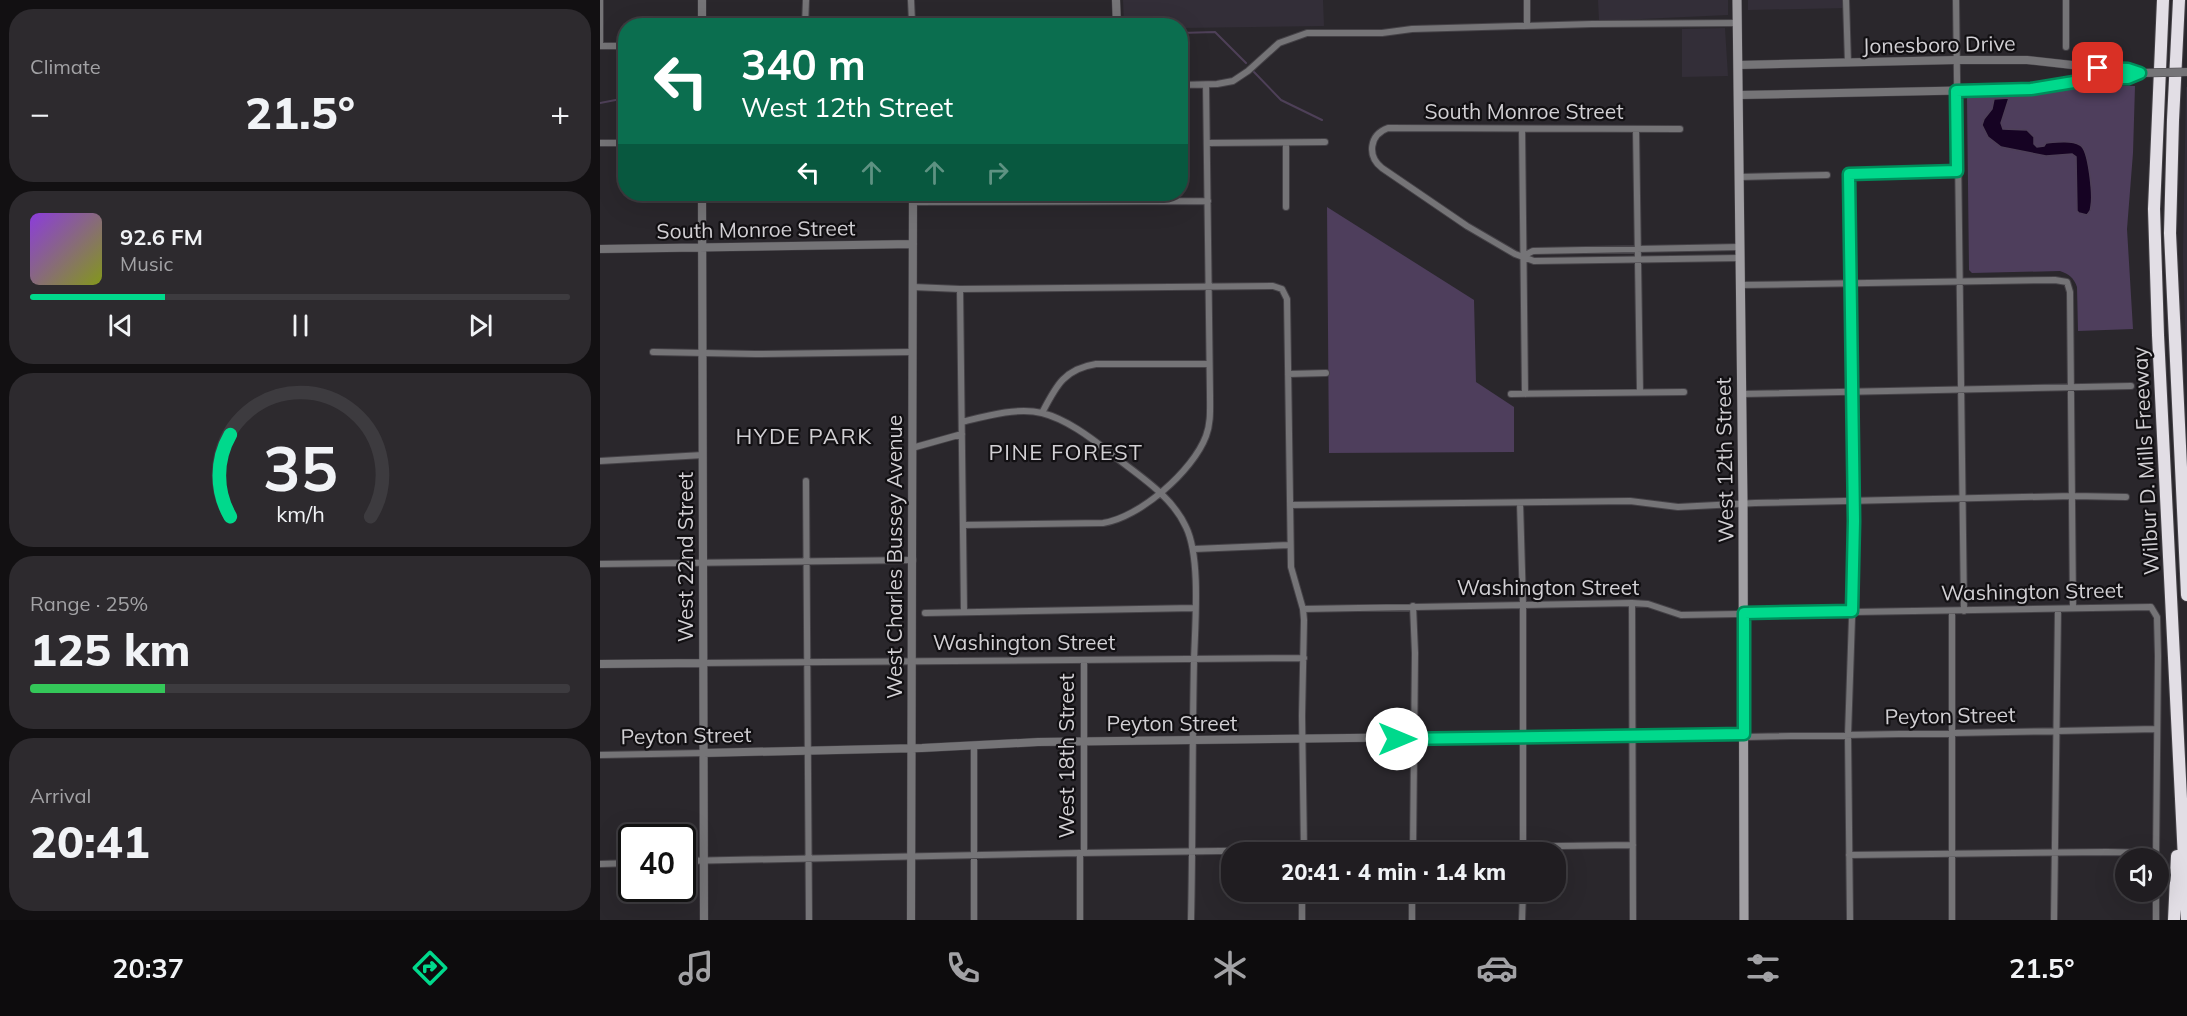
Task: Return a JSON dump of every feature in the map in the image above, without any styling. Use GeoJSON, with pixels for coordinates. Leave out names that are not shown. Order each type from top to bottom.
{"type":"FeatureCollection","features":[{"type":"Feature","properties":{"kind":"highway","name":"Wilbur D. Mills Freeway"},"geometry":{"type":"LineString","coordinates":[[2163,0],[2154,209],[2158,335],[2187,920]]}},
{"type":"Feature","properties":{"kind":"highway","name":"Wilbur D. Mills Freeway"},"geometry":{"type":"LineString","coordinates":[[2179,0],[2170,233],[2187,595]]}},
{"type":"Feature","properties":{"kind":"highway"},"geometry":{"type":"LineString","coordinates":[[2174,920],[2180,783]]}},
{"type":"Feature","properties":{"kind":"main road","name":"West 12th Street"},"geometry":{"type":"LineString","coordinates":[[1737,0],[1744,613],[1744,920]]}},
{"type":"Feature","properties":{"kind":"street"},"geometry":{"type":"LineString","coordinates":[[600,0],[600,46],[618,46]]}},
{"type":"Feature","properties":{"kind":"street"},"geometry":{"type":"LineString","coordinates":[[702,0],[702,18]]}},
{"type":"Feature","properties":{"kind":"street"},"geometry":{"type":"LineString","coordinates":[[805,18],[806,0]]}},
{"type":"Feature","properties":{"kind":"street"},"geometry":{"type":"LineString","coordinates":[[912,0],[912,18]]}},
{"type":"Feature","properties":{"kind":"street"},"geometry":{"type":"LineString","coordinates":[[1116,0],[1117,18]]}},
{"type":"Feature","properties":{"kind":"street"},"geometry":{"type":"LineString","coordinates":[[1527,0],[1527,26]]}},
{"type":"Feature","properties":{"kind":"street"},"geometry":{"type":"LineString","coordinates":[[1846,0],[1848,63]]}},
{"type":"Feature","properties":{"kind":"street"},"geometry":{"type":"LineString","coordinates":[[1956,0],[1964,611]]}},
{"type":"Feature","properties":{"kind":"street"},"geometry":{"type":"LineString","coordinates":[[2066,0],[2066,47]]}},
{"type":"Feature","properties":{"kind":"street"},"geometry":{"type":"LineString","coordinates":[[1188,85],[1233,81],[1279,43],[1307,33],[1382,33],[1412,29],[1527,26],[1737,23]]}},
{"type":"Feature","properties":{"kind":"street","name":"Jonesboro Drive"},"geometry":{"type":"LineString","coordinates":[[1738,65],[1956,60],[2044,61],[2098,68],[2128,69],[2140,73],[2187,72]]}},
{"type":"Feature","properties":{"kind":"street","name":"Jonesboro Drive"},"geometry":{"type":"LineString","coordinates":[[1739,95],[2031,89],[2098,78],[2128,78],[2140,73]]}},
{"type":"Feature","properties":{"kind":"street"},"geometry":{"type":"LineString","coordinates":[[963,525],[1113,522],[1169,486],[1196,455],[1205,438],[1210,420],[1206,85]]}},
{"type":"Feature","properties":{"kind":"street","name":"South Monroe Street"},"geometry":{"type":"LineString","coordinates":[[1523,256],[1515,254],[1467,226],[1375,162],[1373,140],[1379,132],[1388,128],[1680,129]]}},
{"type":"Feature","properties":{"kind":"street"},"geometry":{"type":"LineString","coordinates":[[1522,129],[1525,394]]}},
{"type":"Feature","properties":{"kind":"street"},"geometry":{"type":"LineString","coordinates":[[1636,130],[1640,392]]}},
{"type":"Feature","properties":{"kind":"street"},"geometry":{"type":"LineString","coordinates":[[1208,143],[1325,142]]}},
{"type":"Feature","properties":{"kind":"street"},"geometry":{"type":"LineString","coordinates":[[600,143],[618,144]]}},
{"type":"Feature","properties":{"kind":"street"},"geometry":{"type":"LineString","coordinates":[[1286,143],[1286,207]]}},
{"type":"Feature","properties":{"kind":"street"},"geometry":{"type":"LineString","coordinates":[[1850,920],[1848,735],[1854,502],[1849,174],[1957,171]]}},
{"type":"Feature","properties":{"kind":"street"},"geometry":{"type":"LineString","coordinates":[[1739,177],[1827,175]]}},
{"type":"Feature","properties":{"kind":"street"},"geometry":{"type":"LineString","coordinates":[[1188,200],[1208,201]]}},
{"type":"Feature","properties":{"kind":"street","name":"West 22nd Street"},"geometry":{"type":"LineString","coordinates":[[702,201],[704,920]]}},
{"type":"Feature","properties":{"kind":"street","name":"West Charles Bussey Avenue"},"geometry":{"type":"LineString","coordinates":[[911,920],[913,201]]}},
{"type":"Feature","properties":{"kind":"street","name":"South Monroe Street"},"geometry":{"type":"LineString","coordinates":[[600,249],[913,244]]}},
{"type":"Feature","properties":{"kind":"street"},"geometry":{"type":"LineString","coordinates":[[1523,256],[1533,250],[1740,247]]}},
{"type":"Feature","properties":{"kind":"street"},"geometry":{"type":"LineString","coordinates":[[1523,256],[1534,261],[1740,258]]}},
{"type":"Feature","properties":{"kind":"street"},"geometry":{"type":"LineString","coordinates":[[1741,285],[2063,280],[2068,285],[2073,608]]}},
{"type":"Feature","properties":{"kind":"street"},"geometry":{"type":"LineString","coordinates":[[913,287],[960,290],[1273,286],[1282,289],[1287,299],[1291,567],[1303,609],[1304,842]]}},
{"type":"Feature","properties":{"kind":"street"},"geometry":{"type":"LineString","coordinates":[[960,290],[964,612]]}},
{"type":"Feature","properties":{"kind":"street"},"geometry":{"type":"LineString","coordinates":[[653,352],[912,352]]}},
{"type":"Feature","properties":{"kind":"street"},"geometry":{"type":"LineString","coordinates":[[1042,413],[1061,380],[1084,367],[1096,364],[1209,364]]}},
{"type":"Feature","properties":{"kind":"street"},"geometry":{"type":"LineString","coordinates":[[1288,374],[1326,373]]}},
{"type":"Feature","properties":{"kind":"street"},"geometry":{"type":"LineString","coordinates":[[1742,394],[2131,387]]}},
{"type":"Feature","properties":{"kind":"street"},"geometry":{"type":"LineString","coordinates":[[1511,394],[1684,392]]}},
{"type":"Feature","properties":{"kind":"street"},"geometry":{"type":"LineString","coordinates":[[962,422],[1004,413],[1042,413],[1085,434],[1160,493],[1182,518],[1194,549],[1191,920]]}},
{"type":"Feature","properties":{"kind":"street"},"geometry":{"type":"LineString","coordinates":[[912,448],[962,434]]}},
{"type":"Feature","properties":{"kind":"street"},"geometry":{"type":"LineString","coordinates":[[600,461],[703,455]]}},
{"type":"Feature","properties":{"kind":"street"},"geometry":{"type":"LineString","coordinates":[[806,481],[809,920]]}},
{"type":"Feature","properties":{"kind":"street"},"geometry":{"type":"LineString","coordinates":[[1290,505],[1630,501],[1678,507],[2073,496],[2126,497]]}},
{"type":"Feature","properties":{"kind":"street"},"geometry":{"type":"LineString","coordinates":[[1521,503],[1523,842]]}},
{"type":"Feature","properties":{"kind":"street"},"geometry":{"type":"LineString","coordinates":[[1194,549],[1290,545]]}},
{"type":"Feature","properties":{"kind":"street"},"geometry":{"type":"LineString","coordinates":[[600,564],[913,560]]}},
{"type":"Feature","properties":{"kind":"street"},"geometry":{"type":"LineString","coordinates":[[1632,603],[1634,920]]}},
{"type":"Feature","properties":{"kind":"street","name":"Washington Street"},"geometry":{"type":"LineString","coordinates":[[1303,609],[1632,603],[1648,604],[1681,615],[2151,607],[2157,618],[2159,694],[2157,729]]}},
{"type":"Feature","properties":{"kind":"street"},"geometry":{"type":"LineString","coordinates":[[1413,606],[1415,739],[1413,842]]}},
{"type":"Feature","properties":{"kind":"street"},"geometry":{"type":"LineString","coordinates":[[925,613],[1195,608]]}},
{"type":"Feature","properties":{"kind":"street"},"geometry":{"type":"LineString","coordinates":[[2054,920],[2058,609]]}},
{"type":"Feature","properties":{"kind":"street"},"geometry":{"type":"LineString","coordinates":[[1952,611],[1952,920]]}},
{"type":"Feature","properties":{"kind":"street","name":"Washington Street"},"geometry":{"type":"LineString","coordinates":[[600,664],[1304,658]]}},
{"type":"Feature","properties":{"kind":"street","name":"West 18th Street"},"geometry":{"type":"LineString","coordinates":[[1080,920],[1085,742],[1084,660]]}},
{"type":"Feature","properties":{"kind":"street"},"geometry":{"type":"LineString","coordinates":[[2156,848],[2157,729]]}},
{"type":"Feature","properties":{"kind":"street","name":"Peyton Street"},"geometry":{"type":"LineString","coordinates":[[600,755],[808,752],[1085,742],[1848,735],[2157,729]]}},
{"type":"Feature","properties":{"kind":"street"},"geometry":{"type":"LineString","coordinates":[[974,745],[974,920]]}},
{"type":"Feature","properties":{"kind":"street"},"geometry":{"type":"LineString","coordinates":[[1566,848],[1633,845]]}},
{"type":"Feature","properties":{"kind":"street"},"geometry":{"type":"LineString","coordinates":[[696,861],[1221,851]]}},
{"type":"Feature","properties":{"kind":"street"},"geometry":{"type":"LineString","coordinates":[[1849,855],[2054,852],[2115,854]]}},
{"type":"Feature","properties":{"kind":"street"},"geometry":{"type":"LineString","coordinates":[[600,864],[618,863]]}},
{"type":"Feature","properties":{"kind":"street"},"geometry":{"type":"LineString","coordinates":[[1302,902],[1302,920]]}},
{"type":"Feature","properties":{"kind":"street"},"geometry":{"type":"LineString","coordinates":[[1412,902],[1412,920]]}},
{"type":"Feature","properties":{"kind":"street"},"geometry":{"type":"LineString","coordinates":[[1522,920],[1523,902]]}},
{"type":"Feature","properties":{"kind":"street"},"geometry":{"type":"LineString","coordinates":[[2156,902],[2156,920]]}},
{"type":"Feature","properties":{"kind":"shaded area"},"geometry":{"type":"Polygon","coordinates":[[[1123,0],[1323,0],[1324,26],[1188,28],[1188,18],[1124,18],[1123,0]]]}},
{"type":"Feature","properties":{"kind":"shaded area"},"geometry":{"type":"Polygon","coordinates":[[[1598,0],[1728,0],[1728,15],[1599,21],[1598,0]]]}},
{"type":"Feature","properties":{"kind":"shaded area"},"geometry":{"type":"Polygon","coordinates":[[[1748,0],[1846,0],[1847,8],[1748,10],[1748,0]]]}},
{"type":"Feature","properties":{"kind":"shaded area"},"geometry":{"type":"Polygon","coordinates":[[[1725,28],[1728,76],[1682,77],[1682,29],[1725,28]]]}},
{"type":"Feature","properties":{"kind":"shaded area"},"geometry":{"type":"Polygon","coordinates":[[[2091,85],[2135,86],[2127,229],[2133,329],[2078,331],[2077,287],[2071,277],[2060,271],[1972,273],[1969,270],[1967,97],[2054,92],[2091,85]]]}},
{"type":"Feature","properties":{"kind":"shaded area"},"geometry":{"type":"Polygon","coordinates":[[[2187,87],[2187,395],[2183,255],[2187,87]]]}},
{"type":"Feature","properties":{"kind":"shaded area"},"geometry":{"type":"Polygon","coordinates":[[[2009,98],[2001,123],[2003,129],[2027,130],[2034,137],[2034,144],[2037,147],[2044,146],[2046,143],[2072,142],[2083,148],[2090,173],[2091,209],[2087,215],[2077,211],[2076,157],[2072,154],[2046,156],[2001,147],[1988,137],[1982,125],[1992,109],[1994,99],[2009,98]]]}},
{"type":"Feature","properties":{"kind":"shaded area"},"geometry":{"type":"Polygon","coordinates":[[[1327,207],[1474,300],[1476,382],[1514,407],[1514,452],[1329,453],[1327,207]]]}},
{"type":"Feature","properties":{"kind":"waterway"},"geometry":{"type":"LineString","coordinates":[[1188,33],[1215,32],[1246,63]]}},
{"type":"Feature","properties":{"kind":"waterway"},"geometry":{"type":"LineString","coordinates":[[1254,72],[1281,100],[1322,120]]}},
{"type":"Feature","properties":{"kind":"waterway"},"geometry":{"type":"LineString","coordinates":[[600,103],[618,100]]}},
{"type":"Feature","properties":{"kind":"district","name":"HYDE PARK"},"geometry":{"type":"Point","coordinates":[804,436]}},
{"type":"Feature","properties":{"kind":"district","name":"PINE FOREST"},"geometry":{"type":"Point","coordinates":[1066,452]}},
{"type":"Feature","properties":{"kind":"route"},"geometry":{"type":"LineString","coordinates":[[1397,739],[1744,734],[1744,613],[1852,611],[1854,521],[1849,174],[1957,171],[1956,91],[2031,89],[2098,78],[2128,78],[2140,73],[2128,69],[2098,68]]}}]}
